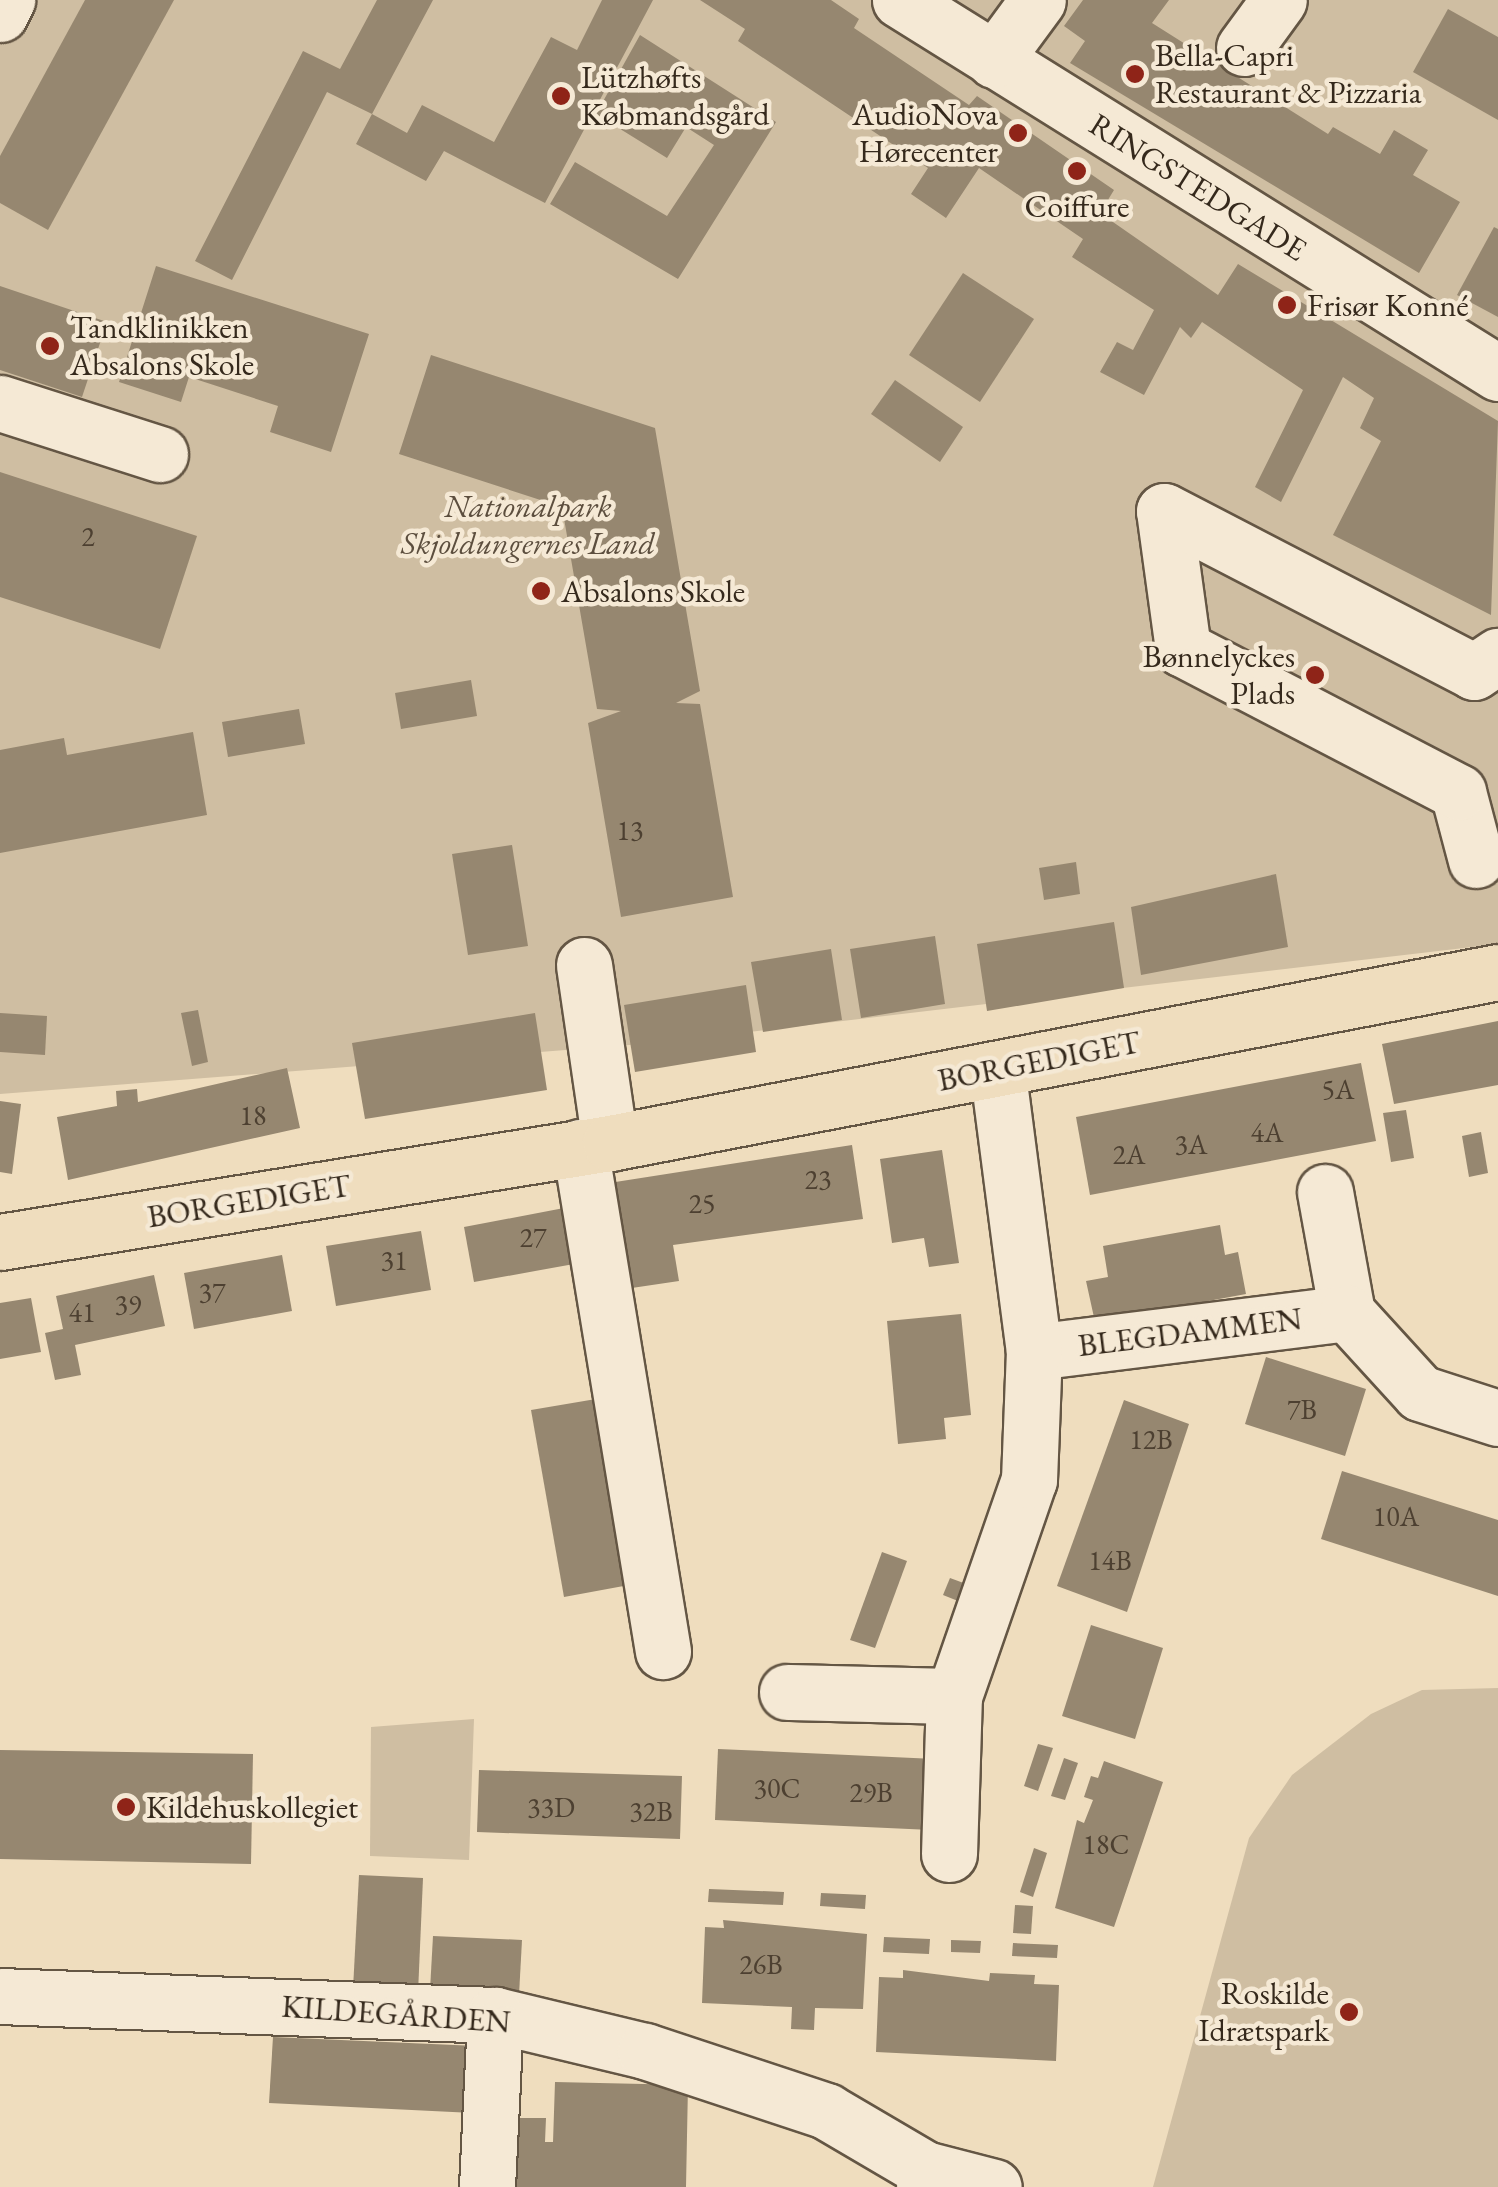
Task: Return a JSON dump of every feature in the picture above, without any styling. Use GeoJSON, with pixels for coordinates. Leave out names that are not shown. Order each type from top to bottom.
{"type":"FeatureCollection","features":[{"type":"Feature","properties":{"kind":"main road","name":"BORGEDIGET"},"geometry":{"type":"LineString","coordinates":[[12,1237],[595,1145],[1498,972]]}},
{"type":"Feature","properties":{"kind":"street"},"geometry":{"type":"LineString","coordinates":[[0,14],[8,0]]}},
{"type":"Feature","properties":{"kind":"street","name":"RINGSTEDGADE"},"geometry":{"type":"LineString","coordinates":[[900,0],[1498,372]]}},
{"type":"Feature","properties":{"kind":"street"},"geometry":{"type":"LineString","coordinates":[[994,60],[1038,0]]}},
{"type":"Feature","properties":{"kind":"street"},"geometry":{"type":"LineString","coordinates":[[1244,48],[1279,0]]}},
{"type":"Feature","properties":{"kind":"street"},"geometry":{"type":"LineString","coordinates":[[0,403],[160,454]]}},
{"type":"Feature","properties":{"kind":"street"},"geometry":{"type":"LineString","coordinates":[[1476,860],[1458,792],[1183,648],[1164,511],[1490,671]]}},
{"type":"Feature","properties":{"kind":"street"},"geometry":{"type":"LineString","coordinates":[[584,966],[595,1145],[663,1651]]}},
{"type":"Feature","properties":{"kind":"street","name":"BLEGDAMMEN"},"geometry":{"type":"LineString","coordinates":[[949,1854],[954,1696],[1028,1480],[1034,1352],[997,1069]]}},
{"type":"Feature","properties":{"kind":"street","name":"BLEGDAMMEN"},"geometry":{"type":"LineString","coordinates":[[1325,1192],[1347,1313],[1420,1393],[1498,1418]]}},
{"type":"Feature","properties":{"kind":"street","name":"BLEGDAMMEN"},"geometry":{"type":"LineString","coordinates":[[1034,1352],[1347,1313]]}},
{"type":"Feature","properties":{"kind":"street"},"geometry":{"type":"LineString","coordinates":[[787,1692],[954,1696]]}},
{"type":"Feature","properties":{"kind":"street","name":"KILDEGÅRDEN"},"geometry":{"type":"LineString","coordinates":[[0,1996],[495,2015],[646,2050],[826,2111],[925,2178],[994,2187]]}},
{"type":"Feature","properties":{"kind":"street"},"geometry":{"type":"LineString","coordinates":[[488,2187],[495,2015]]}},
{"type":"Feature","properties":{"kind":"green space","name":"Nationalpark Skjoldungernes Land"},"geometry":{"type":"Polygon","coordinates":[[[0,0],[1498,0],[1498,944],[655,1043],[0,1094],[0,0]]]}},
{"type":"Feature","properties":{"kind":"green space","name":"Roskilde Idrætspark"},"geometry":{"type":"Polygon","coordinates":[[[1498,1688],[1498,2187],[1153,2187],[1249,1838],[1292,1775],[1371,1714],[1422,1690],[1498,1688]]]}},
{"type":"Feature","properties":{"kind":"green space"},"geometry":{"type":"Polygon","coordinates":[[[474,1719],[469,1860],[370,1856],[371,1727],[474,1719]]]}},
{"type":"Feature","properties":{"kind":"building"},"geometry":{"type":"Polygon","coordinates":[[[85,0],[174,0],[48,230],[0,203],[0,156],[85,0]]]}},
{"type":"Feature","properties":{"kind":"building"},"geometry":{"type":"Polygon","coordinates":[[[377,0],[433,0],[372,114],[327,92],[232,280],[195,261],[303,51],[340,69],[377,0]]]}},
{"type":"Feature","properties":{"kind":"building","name":"Lützhøfts Købmandsgård"},"geometry":{"type":"Polygon","coordinates":[[[602,0],[653,0],[545,203],[444,151],[426,181],[356,144],[372,114],[407,133],[422,105],[494,142],[551,37],[577,50],[602,0]]]}},
{"type":"Feature","properties":{"kind":"building"},"geometry":{"type":"Polygon","coordinates":[[[700,0],[831,0],[859,19],[854,28],[969,105],[977,96],[1114,190],[1100,213],[1218,295],[1238,264],[1498,421],[1491,615],[1333,535],[1381,441],[1360,428],[1374,398],[1343,377],[1281,502],[1255,487],[1303,390],[1202,322],[1191,338],[1180,327],[1144,395],[1100,372],[1117,342],[1133,350],[1154,310],[1072,257],[1083,239],[979,168],[946,218],[911,194],[928,168],[738,41],[745,29],[700,0]]]}},
{"type":"Feature","properties":{"kind":"building"},"geometry":{"type":"Polygon","coordinates":[[[1083,0],[1169,0],[1152,23],[1328,134],[1333,127],[1380,154],[1394,130],[1428,150],[1413,175],[1460,202],[1419,273],[1070,63],[1085,41],[1064,26],[1083,0]]]}},
{"type":"Feature","properties":{"kind":"building"},"geometry":{"type":"Polygon","coordinates":[[[1448,9],[1498,37],[1498,120],[1413,72],[1448,9]]]}},
{"type":"Feature","properties":{"kind":"building"},"geometry":{"type":"Polygon","coordinates":[[[640,35],[776,122],[678,279],[550,204],[575,162],[667,216],[714,145],[686,127],[667,158],[596,114],[640,35]]]}},
{"type":"Feature","properties":{"kind":"building"},"geometry":{"type":"Polygon","coordinates":[[[1494,227],[1498,229],[1498,317],[1457,295],[1494,227]]]}},
{"type":"Feature","properties":{"kind":"building"},"geometry":{"type":"Polygon","coordinates":[[[156,266],[369,334],[331,452],[270,432],[278,406],[189,377],[181,402],[119,382],[156,266]]]}},
{"type":"Feature","properties":{"kind":"building"},"geometry":{"type":"Polygon","coordinates":[[[963,273],[1034,319],[980,402],[909,355],[963,273]]]}},
{"type":"Feature","properties":{"kind":"building","name":"Tandklinikken Absalons Skole"},"geometry":{"type":"Polygon","coordinates":[[[0,286],[107,322],[82,397],[0,370],[0,286]]]}},
{"type":"Feature","properties":{"kind":"building"},"geometry":{"type":"Polygon","coordinates":[[[431,355],[655,428],[700,691],[676,703],[700,704],[733,897],[621,917],[588,723],[621,711],[597,709],[562,507],[399,454],[431,355]]]}},
{"type":"Feature","properties":{"kind":"building"},"geometry":{"type":"Polygon","coordinates":[[[895,380],[963,427],[940,462],[871,414],[895,380]]]}},
{"type":"Feature","properties":{"kind":"building"},"geometry":{"type":"Polygon","coordinates":[[[0,472],[197,536],[160,649],[0,597],[0,472]]]}},
{"type":"Feature","properties":{"kind":"building"},"geometry":{"type":"Polygon","coordinates":[[[471,680],[477,716],[401,729],[395,693],[471,680]]]}},
{"type":"Feature","properties":{"kind":"building"},"geometry":{"type":"Polygon","coordinates":[[[299,709],[305,744],[228,757],[222,722],[299,709]]]}},
{"type":"Feature","properties":{"kind":"building"},"geometry":{"type":"Polygon","coordinates":[[[193,732],[207,815],[0,853],[0,750],[64,738],[67,755],[193,732]]]}},
{"type":"Feature","properties":{"kind":"building"},"geometry":{"type":"Polygon","coordinates":[[[512,845],[528,946],[468,955],[452,854],[512,845]]]}},
{"type":"Feature","properties":{"kind":"building"},"geometry":{"type":"Polygon","coordinates":[[[1076,862],[1080,894],[1044,900],[1039,868],[1076,862]]]}},
{"type":"Feature","properties":{"kind":"building"},"geometry":{"type":"Polygon","coordinates":[[[1276,874],[1288,947],[1141,975],[1131,907],[1276,874]]]}},
{"type":"Feature","properties":{"kind":"building"},"geometry":{"type":"Polygon","coordinates":[[[1114,922],[1124,988],[987,1011],[977,944],[1114,922]]]}},
{"type":"Feature","properties":{"kind":"building"},"geometry":{"type":"Polygon","coordinates":[[[935,936],[945,1004],[861,1018],[850,949],[935,936]]]}},
{"type":"Feature","properties":{"kind":"building"},"geometry":{"type":"Polygon","coordinates":[[[831,949],[842,1020],[763,1032],[751,962],[831,949]]]}},
{"type":"Feature","properties":{"kind":"building"},"geometry":{"type":"Polygon","coordinates":[[[746,985],[756,1052],[635,1072],[624,1005],[746,985]]]}},
{"type":"Feature","properties":{"kind":"building"},"geometry":{"type":"Polygon","coordinates":[[[198,1010],[208,1062],[192,1066],[181,1013],[198,1010]]]}},
{"type":"Feature","properties":{"kind":"building"},"geometry":{"type":"Polygon","coordinates":[[[0,1013],[47,1016],[45,1055],[0,1052],[0,1013]]]}},
{"type":"Feature","properties":{"kind":"building"},"geometry":{"type":"Polygon","coordinates":[[[535,1013],[547,1090],[365,1119],[352,1043],[535,1013]]]}},
{"type":"Feature","properties":{"kind":"building"},"geometry":{"type":"Polygon","coordinates":[[[1498,1021],[1498,1085],[1394,1104],[1382,1044],[1498,1021]]]}},
{"type":"Feature","properties":{"kind":"building"},"geometry":{"type":"Polygon","coordinates":[[[1361,1063],[1376,1141],[1090,1195],[1076,1117],[1361,1063]]]}},
{"type":"Feature","properties":{"kind":"building"},"geometry":{"type":"Polygon","coordinates":[[[287,1068],[300,1128],[68,1180],[57,1117],[117,1106],[116,1091],[137,1089],[138,1102],[287,1068]]]}},
{"type":"Feature","properties":{"kind":"building"},"geometry":{"type":"Polygon","coordinates":[[[0,1101],[21,1104],[12,1174],[0,1172],[0,1101]]]}},
{"type":"Feature","properties":{"kind":"building"},"geometry":{"type":"Polygon","coordinates":[[[1406,1110],[1414,1158],[1391,1162],[1383,1113],[1406,1110]]]}},
{"type":"Feature","properties":{"kind":"building"},"geometry":{"type":"Polygon","coordinates":[[[1481,1132],[1488,1173],[1469,1177],[1462,1136],[1481,1132]]]}},
{"type":"Feature","properties":{"kind":"building"},"geometry":{"type":"Polygon","coordinates":[[[852,1145],[863,1219],[673,1245],[679,1281],[625,1289],[609,1183],[852,1145]]]}},
{"type":"Feature","properties":{"kind":"building"},"geometry":{"type":"Polygon","coordinates":[[[942,1150],[959,1263],[929,1267],[924,1238],[892,1243],[880,1159],[942,1150]]]}},
{"type":"Feature","properties":{"kind":"building"},"geometry":{"type":"Polygon","coordinates":[[[564,1208],[574,1264],[474,1282],[464,1227],[564,1208]]]}},
{"type":"Feature","properties":{"kind":"building"},"geometry":{"type":"Polygon","coordinates":[[[1220,1225],[1225,1255],[1238,1252],[1246,1294],[1095,1322],[1086,1281],[1108,1277],[1103,1246],[1220,1225]]]}},
{"type":"Feature","properties":{"kind":"building"},"geometry":{"type":"Polygon","coordinates":[[[421,1231],[431,1290],[336,1306],[326,1246],[421,1231]]]}},
{"type":"Feature","properties":{"kind":"building"},"geometry":{"type":"Polygon","coordinates":[[[282,1255],[292,1311],[194,1329],[184,1273],[282,1255]]]}},
{"type":"Feature","properties":{"kind":"building"},"geometry":{"type":"Polygon","coordinates":[[[154,1275],[165,1326],[75,1345],[81,1375],[55,1380],[45,1333],[63,1329],[56,1296],[154,1275]]]}},
{"type":"Feature","properties":{"kind":"building"},"geometry":{"type":"Polygon","coordinates":[[[31,1298],[41,1352],[0,1359],[0,1303],[31,1298]]]}},
{"type":"Feature","properties":{"kind":"building"},"geometry":{"type":"Polygon","coordinates":[[[961,1314],[971,1415],[944,1418],[946,1439],[898,1444],[887,1321],[961,1314]]]}},
{"type":"Feature","properties":{"kind":"building"},"geometry":{"type":"Polygon","coordinates":[[[1266,1357],[1366,1389],[1345,1456],[1245,1424],[1266,1357]]]}},
{"type":"Feature","properties":{"kind":"building"},"geometry":{"type":"Polygon","coordinates":[[[596,1399],[629,1585],[564,1597],[531,1410],[596,1399]]]}},
{"type":"Feature","properties":{"kind":"building"},"geometry":{"type":"Polygon","coordinates":[[[1124,1400],[1189,1424],[1127,1612],[1057,1586],[1124,1400]]]}},
{"type":"Feature","properties":{"kind":"building"},"geometry":{"type":"Polygon","coordinates":[[[1342,1471],[1498,1520],[1498,1596],[1321,1539],[1342,1471]]]}},
{"type":"Feature","properties":{"kind":"building"},"geometry":{"type":"Polygon","coordinates":[[[882,1552],[907,1561],[875,1648],[850,1640],[882,1552]]]}},
{"type":"Feature","properties":{"kind":"building"},"geometry":{"type":"Polygon","coordinates":[[[950,1578],[969,1585],[963,1603],[943,1595],[950,1578]]]}},
{"type":"Feature","properties":{"kind":"building"},"geometry":{"type":"Polygon","coordinates":[[[1091,1625],[1163,1648],[1135,1739],[1062,1716],[1091,1625]]]}},
{"type":"Feature","properties":{"kind":"building"},"geometry":{"type":"Polygon","coordinates":[[[1038,1744],[1053,1748],[1038,1791],[1024,1786],[1038,1744]]]}},
{"type":"Feature","properties":{"kind":"building"},"geometry":{"type":"Polygon","coordinates":[[[718,1749],[935,1759],[931,1830],[715,1820],[718,1749]]]}},
{"type":"Feature","properties":{"kind":"building","name":"Kildehuskollegiet"},"geometry":{"type":"Polygon","coordinates":[[[0,1750],[253,1754],[251,1864],[0,1859],[0,1750]]]}},
{"type":"Feature","properties":{"kind":"building"},"geometry":{"type":"Polygon","coordinates":[[[1064,1758],[1078,1763],[1065,1800],[1051,1796],[1064,1758]]]}},
{"type":"Feature","properties":{"kind":"building"},"geometry":{"type":"Polygon","coordinates":[[[1104,1761],[1163,1782],[1114,1927],[1055,1908],[1077,1820],[1084,1823],[1093,1800],[1084,1797],[1091,1776],[1098,1778],[1104,1761]]]}},
{"type":"Feature","properties":{"kind":"building"},"geometry":{"type":"Polygon","coordinates":[[[479,1770],[682,1776],[680,1839],[477,1832],[479,1770]]]}},
{"type":"Feature","properties":{"kind":"building"},"geometry":{"type":"Polygon","coordinates":[[[1034,1848],[1047,1853],[1033,1897],[1020,1892],[1034,1848]]]}},
{"type":"Feature","properties":{"kind":"building"},"geometry":{"type":"Polygon","coordinates":[[[359,1875],[423,1878],[418,1993],[353,1989],[359,1875]]]}},
{"type":"Feature","properties":{"kind":"building"},"geometry":{"type":"Polygon","coordinates":[[[709,1889],[784,1892],[783,1905],[708,1902],[709,1889]]]}},
{"type":"Feature","properties":{"kind":"building"},"geometry":{"type":"Polygon","coordinates":[[[821,1893],[866,1895],[865,1909],[820,1906],[821,1893]]]}},
{"type":"Feature","properties":{"kind":"building"},"geometry":{"type":"Polygon","coordinates":[[[1015,1905],[1033,1906],[1031,1934],[1013,1933],[1015,1905]]]}},
{"type":"Feature","properties":{"kind":"building"},"geometry":{"type":"Polygon","coordinates":[[[723,1920],[867,1934],[863,2009],[815,2008],[814,2030],[791,2029],[792,2007],[702,2003],[705,1927],[724,1928],[723,1920]]]}},
{"type":"Feature","properties":{"kind":"building"},"geometry":{"type":"Polygon","coordinates":[[[433,1936],[522,1940],[519,1995],[430,1990],[433,1936]]]}},
{"type":"Feature","properties":{"kind":"building"},"geometry":{"type":"Polygon","coordinates":[[[884,1937],[930,1939],[929,1954],[883,1952],[884,1937]]]}},
{"type":"Feature","properties":{"kind":"building"},"geometry":{"type":"Polygon","coordinates":[[[951,1940],[981,1941],[980,1953],[951,1952],[951,1940]]]}},
{"type":"Feature","properties":{"kind":"building"},"geometry":{"type":"Polygon","coordinates":[[[1013,1943],[1058,1945],[1057,1958],[1012,1956],[1013,1943]]]}},
{"type":"Feature","properties":{"kind":"building"},"geometry":{"type":"Polygon","coordinates":[[[903,1970],[989,1981],[990,1973],[1035,1975],[1034,1984],[1059,1985],[1056,2061],[876,2052],[879,1977],[903,1978],[903,1970]]]}},
{"type":"Feature","properties":{"kind":"building"},"geometry":{"type":"Polygon","coordinates":[[[273,2037],[477,2046],[473,2113],[269,2103],[273,2037]]]}},
{"type":"Feature","properties":{"kind":"building"},"geometry":{"type":"Polygon","coordinates":[[[555,2082],[688,2085],[686,2187],[504,2187],[505,2118],[546,2118],[545,2142],[553,2142],[555,2082]]]}},
{"type":"Feature","properties":{"kind":"place","name":"Bella-Capri Restaurant & Pizzaria"},"geometry":{"type":"Point","coordinates":[1135,74]}},
{"type":"Feature","properties":{"kind":"place","name":"Lützhøfts Købmandsgård"},"geometry":{"type":"Point","coordinates":[561,96]}},
{"type":"Feature","properties":{"kind":"place","name":"AudioNova Hørecenter"},"geometry":{"type":"Point","coordinates":[1018,133]}},
{"type":"Feature","properties":{"kind":"place","name":"Coiffure"},"geometry":{"type":"Point","coordinates":[1077,171]}},
{"type":"Feature","properties":{"kind":"place","name":"Frisør Konné"},"geometry":{"type":"Point","coordinates":[1287,305]}},
{"type":"Feature","properties":{"kind":"place","name":"Tandklinikken Absalons Skole"},"geometry":{"type":"Point","coordinates":[50,346]}},
{"type":"Feature","properties":{"kind":"place","name":"Absalons Skole"},"geometry":{"type":"Point","coordinates":[541,591]}},
{"type":"Feature","properties":{"kind":"place","name":"Bønnelyckes Plads"},"geometry":{"type":"Point","coordinates":[1315,675]}},
{"type":"Feature","properties":{"kind":"place","name":"Kildehuskollegiet"},"geometry":{"type":"Point","coordinates":[126,1807]}},
{"type":"Feature","properties":{"kind":"place","name":"Roskilde Idrætspark"},"geometry":{"type":"Point","coordinates":[1349,2012]}}]}
